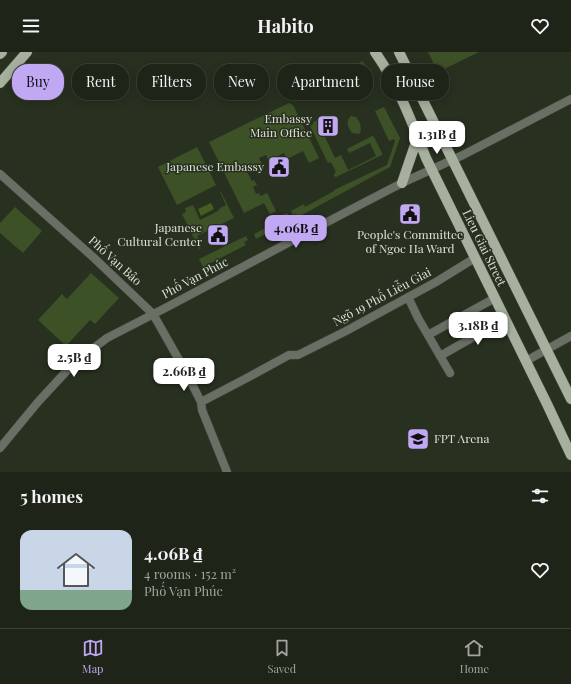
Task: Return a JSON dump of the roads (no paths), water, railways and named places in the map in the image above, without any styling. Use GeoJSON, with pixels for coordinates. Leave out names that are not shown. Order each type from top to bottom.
{"type":"FeatureCollection","features":[{"type":"Feature","properties":{"kind":"main road"},"geometry":{"type":"LineString","coordinates":[[0,82],[27,52]]}},
{"type":"Feature","properties":{"kind":"main road","name":"Lieu Giai Street"},"geometry":{"type":"LineString","coordinates":[[375,52],[384,64]]}},
{"type":"Feature","properties":{"kind":"main road"},"geometry":{"type":"LineString","coordinates":[[383,52],[385,64]]}},
{"type":"Feature","properties":{"kind":"main road","name":"Lieu Giai Street"},"geometry":{"type":"LineString","coordinates":[[398,54],[502,258],[571,399]]}},
{"type":"Feature","properties":{"kind":"main road","name":"Lieu Giai Street"},"geometry":{"type":"LineString","coordinates":[[401,100],[431,169],[571,455]]}},
{"type":"Feature","properties":{"kind":"main road"},"geometry":{"type":"LineString","coordinates":[[402,183],[418,136]]}},
{"type":"Feature","properties":{"kind":"street","name":"Phố Vạn Phúc"},"geometry":{"type":"LineString","coordinates":[[0,448],[38,402],[74,363],[107,338],[402,183],[452,160],[571,99]]}},
{"type":"Feature","properties":{"kind":"street","name":"Phố Vạn Bảo"},"geometry":{"type":"LineString","coordinates":[[0,174],[98,262],[153,314],[187,374],[200,402],[227,472]]}},
{"type":"Feature","properties":{"kind":"street","name":"Ngõ 19 Phố Liễu Giai"},"geometry":{"type":"LineString","coordinates":[[200,402],[289,354],[298,355],[408,297],[475,258]]}},
{"type":"Feature","properties":{"kind":"street"},"geometry":{"type":"LineString","coordinates":[[408,297],[418,318],[450,373]]}},
{"type":"Feature","properties":{"kind":"street"},"geometry":{"type":"LineString","coordinates":[[428,335],[495,298]]}},
{"type":"Feature","properties":{"kind":"street"},"geometry":{"type":"LineString","coordinates":[[440,356],[505,319]]}},
{"type":"Feature","properties":{"kind":"street"},"geometry":{"type":"LineString","coordinates":[[526,361],[571,336]]}},
{"type":"Feature","properties":{"kind":"place","name":"Embassy Main Office"},"geometry":{"type":"Point","coordinates":[328,126]}},
{"type":"Feature","properties":{"kind":"place","name":"Japanese Embassy"},"geometry":{"type":"Point","coordinates":[279,167]}},
{"type":"Feature","properties":{"kind":"place","name":"People's Committee of Ngoc Ha Ward"},"geometry":{"type":"Point","coordinates":[410,214]}},
{"type":"Feature","properties":{"kind":"place","name":"Japanese Cultural Center"},"geometry":{"type":"Point","coordinates":[218,235]}},
{"type":"Feature","properties":{"kind":"place","name":"FPT Arena"},"geometry":{"type":"Point","coordinates":[418,439]}}]}
